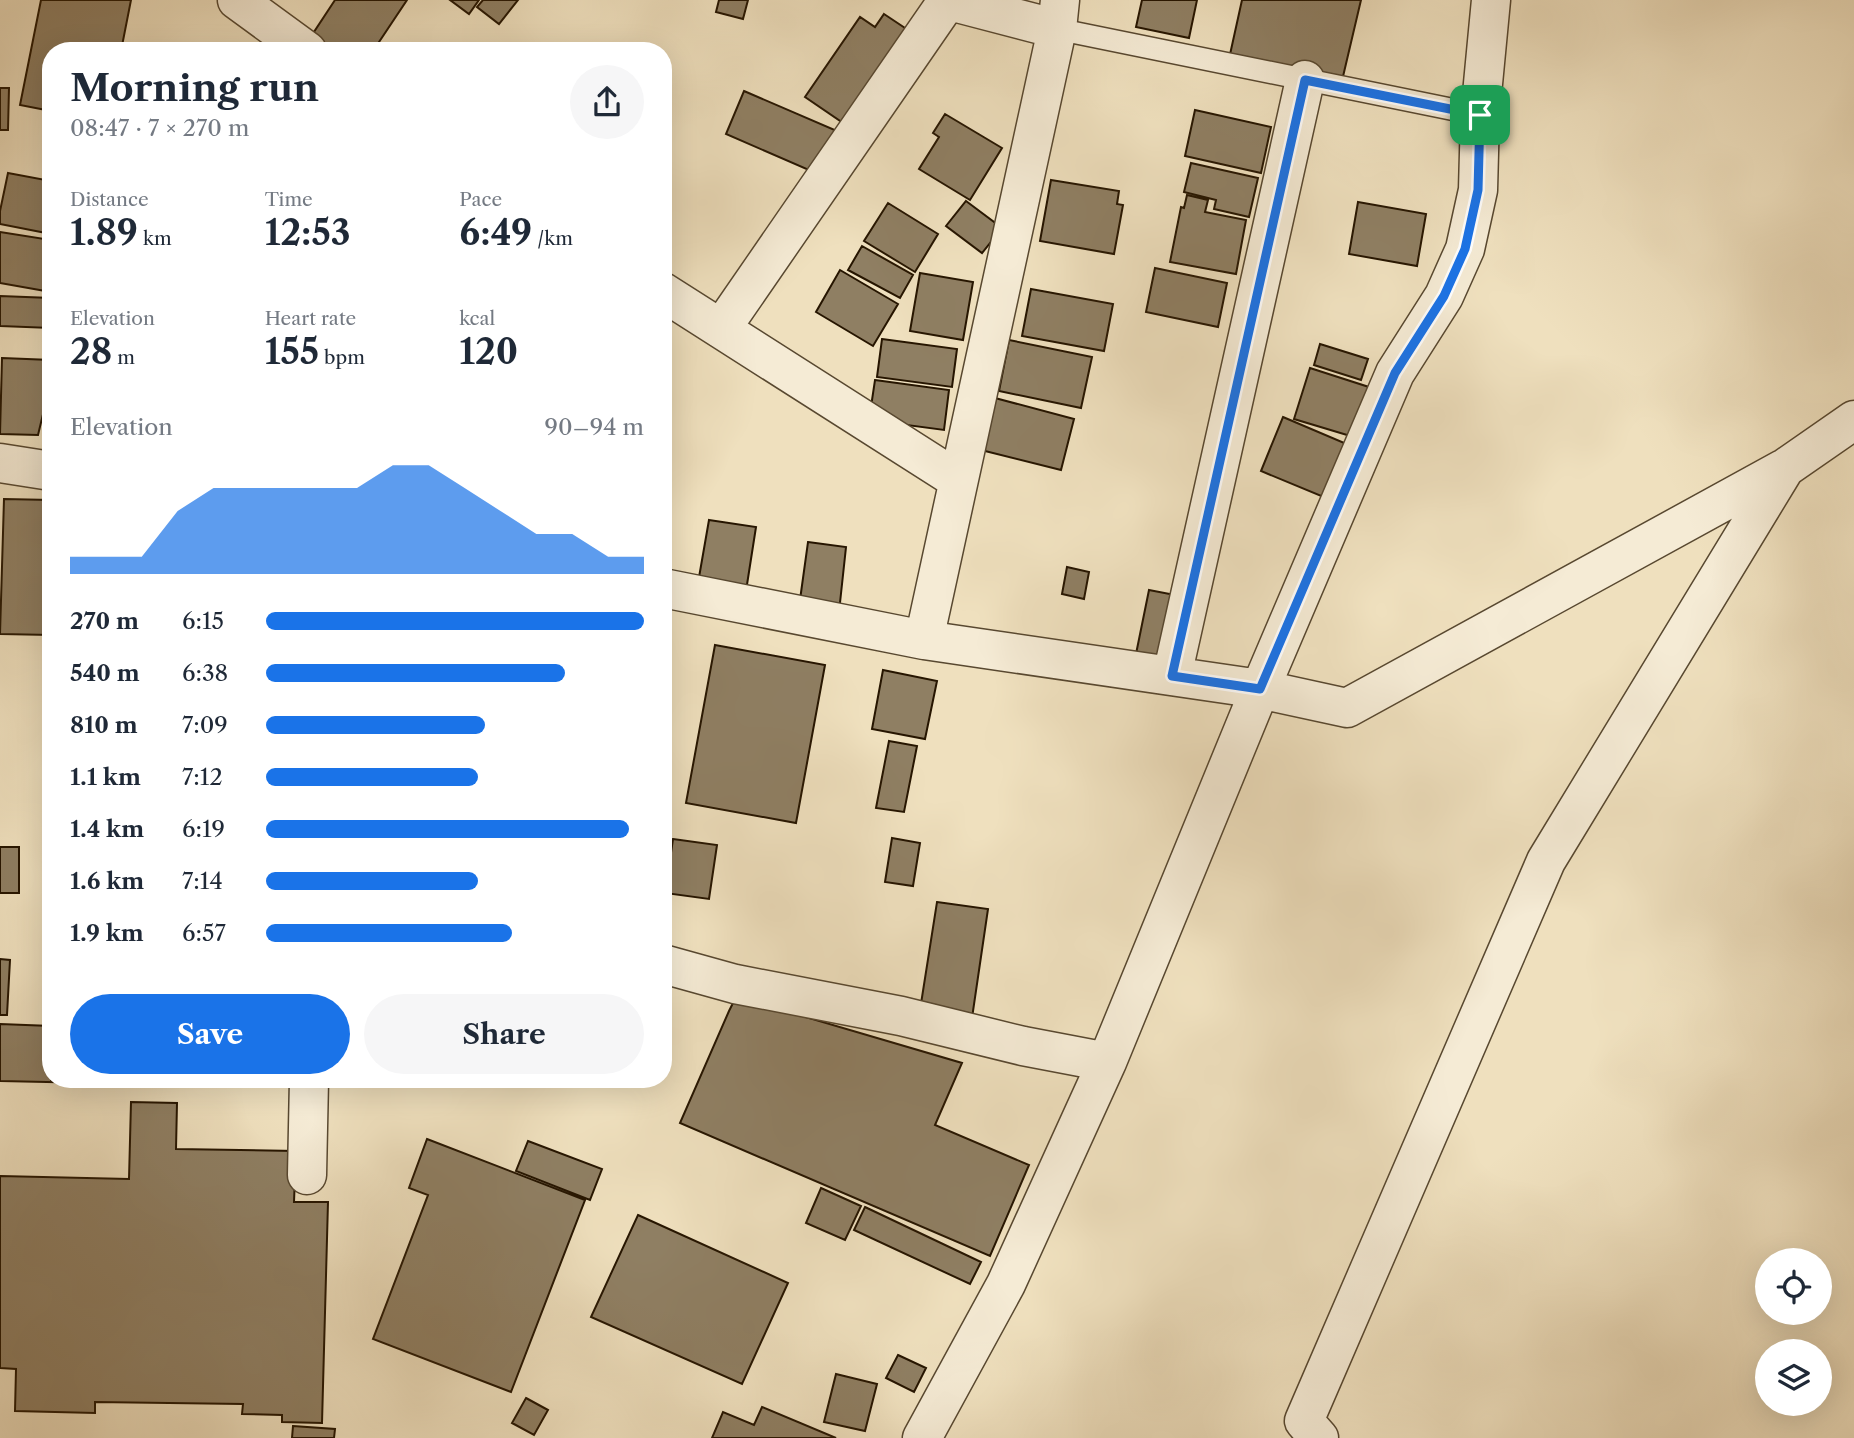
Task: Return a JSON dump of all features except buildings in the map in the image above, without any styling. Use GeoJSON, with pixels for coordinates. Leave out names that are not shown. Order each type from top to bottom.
{"type":"FeatureCollection","features":[{"type":"Feature","properties":{"kind":"street"},"geometry":{"type":"LineString","coordinates":[[237,0],[295,42]]}},
{"type":"Feature","properties":{"kind":"street"},"geometry":{"type":"LineString","coordinates":[[721,329],[947,0],[1058,14],[924,639]]}},
{"type":"Feature","properties":{"kind":"street"},"geometry":{"type":"LineString","coordinates":[[922,1438],[1006,1284],[1107,1062],[1260,689],[1395,373],[1444,296],[1465,249],[1478,190],[1480,115],[1491,0]]}},
{"type":"Feature","properties":{"kind":"street"},"geometry":{"type":"LineString","coordinates":[[1172,676],[1305,80]]}},
{"type":"Feature","properties":{"kind":"street"},"geometry":{"type":"LineString","coordinates":[[672,298],[958,480]]}},
{"type":"Feature","properties":{"kind":"street"},"geometry":{"type":"LineString","coordinates":[[672,590],[924,639],[1260,689],[1346,708],[1785,468],[1854,420]]}},
{"type":"Feature","properties":{"kind":"street"},"geometry":{"type":"LineString","coordinates":[[0,463],[42,470]]}},
{"type":"Feature","properties":{"kind":"street"},"geometry":{"type":"LineString","coordinates":[[1319,1438],[1304,1421],[1546,861],[1785,468]]}},
{"type":"Feature","properties":{"kind":"street"},"geometry":{"type":"LineString","coordinates":[[672,966],[735,984],[901,1016],[1023,1046],[1107,1062]]}},
{"type":"Feature","properties":{"kind":"street"},"geometry":{"type":"LineString","coordinates":[[307,1175],[309,1088]]}},
{"type":"Feature","properties":{"kind":"lane"},"geometry":{"type":"LineString","coordinates":[[1058,14],[1305,80],[1480,115]]}},
{"type":"Feature","properties":{"kind":"route"},"geometry":{"type":"LineString","coordinates":[[1305,80],[1480,115],[1478,190],[1465,249],[1444,296],[1395,373],[1260,689],[1172,676],[1305,80]]}}]}
